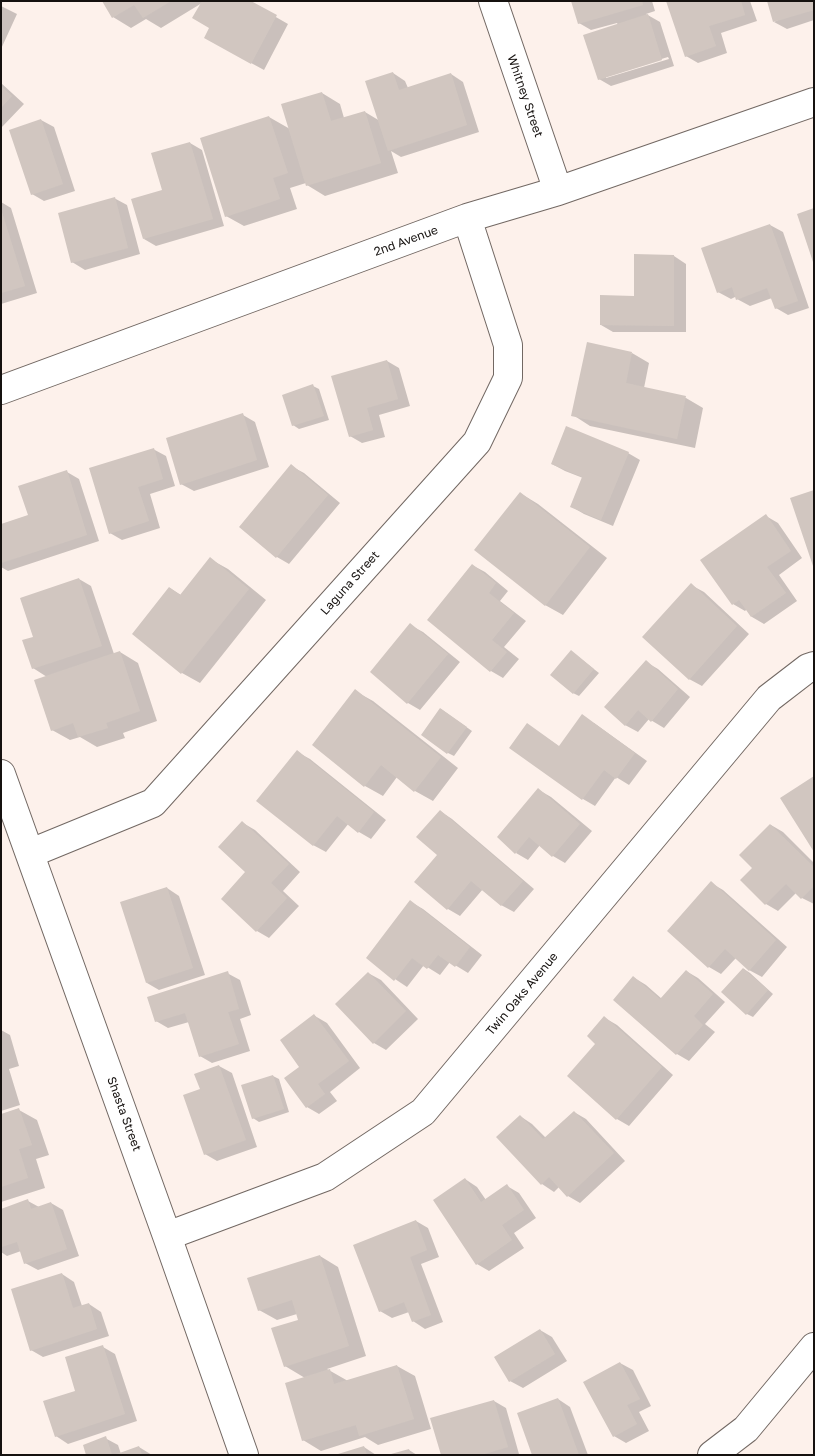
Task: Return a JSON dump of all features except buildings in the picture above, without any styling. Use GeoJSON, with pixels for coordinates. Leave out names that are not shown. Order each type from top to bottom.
{"type":"FeatureCollection","features":[{"type":"Feature","properties":{"kind":"street","name":"Whitney Street"},"geometry":{"type":"LineString","coordinates":[[493,1],[558,191]]}},
{"type":"Feature","properties":{"kind":"street","name":"2nd Avenue"},"geometry":{"type":"LineString","coordinates":[[1,390],[467,218],[558,191],[814,102]]}},
{"type":"Feature","properties":{"kind":"street","name":"Laguna Street"},"geometry":{"type":"LineString","coordinates":[[31,853],[153,803],[477,442],[508,378],[508,345],[467,218]]}},
{"type":"Feature","properties":{"kind":"street","name":"Twin Oaks Avenue"},"geometry":{"type":"LineString","coordinates":[[167,1236],[325,1176],[423,1112],[769,698],[808,668],[814,666]]}},
{"type":"Feature","properties":{"kind":"street","name":"Shasta Street"},"geometry":{"type":"LineString","coordinates":[[1,774],[31,853],[244,1455]]}},
{"type":"Feature","properties":{"kind":"street"},"geometry":{"type":"LineString","coordinates":[[712,1455],[746,1429],[814,1347]]}}]}
